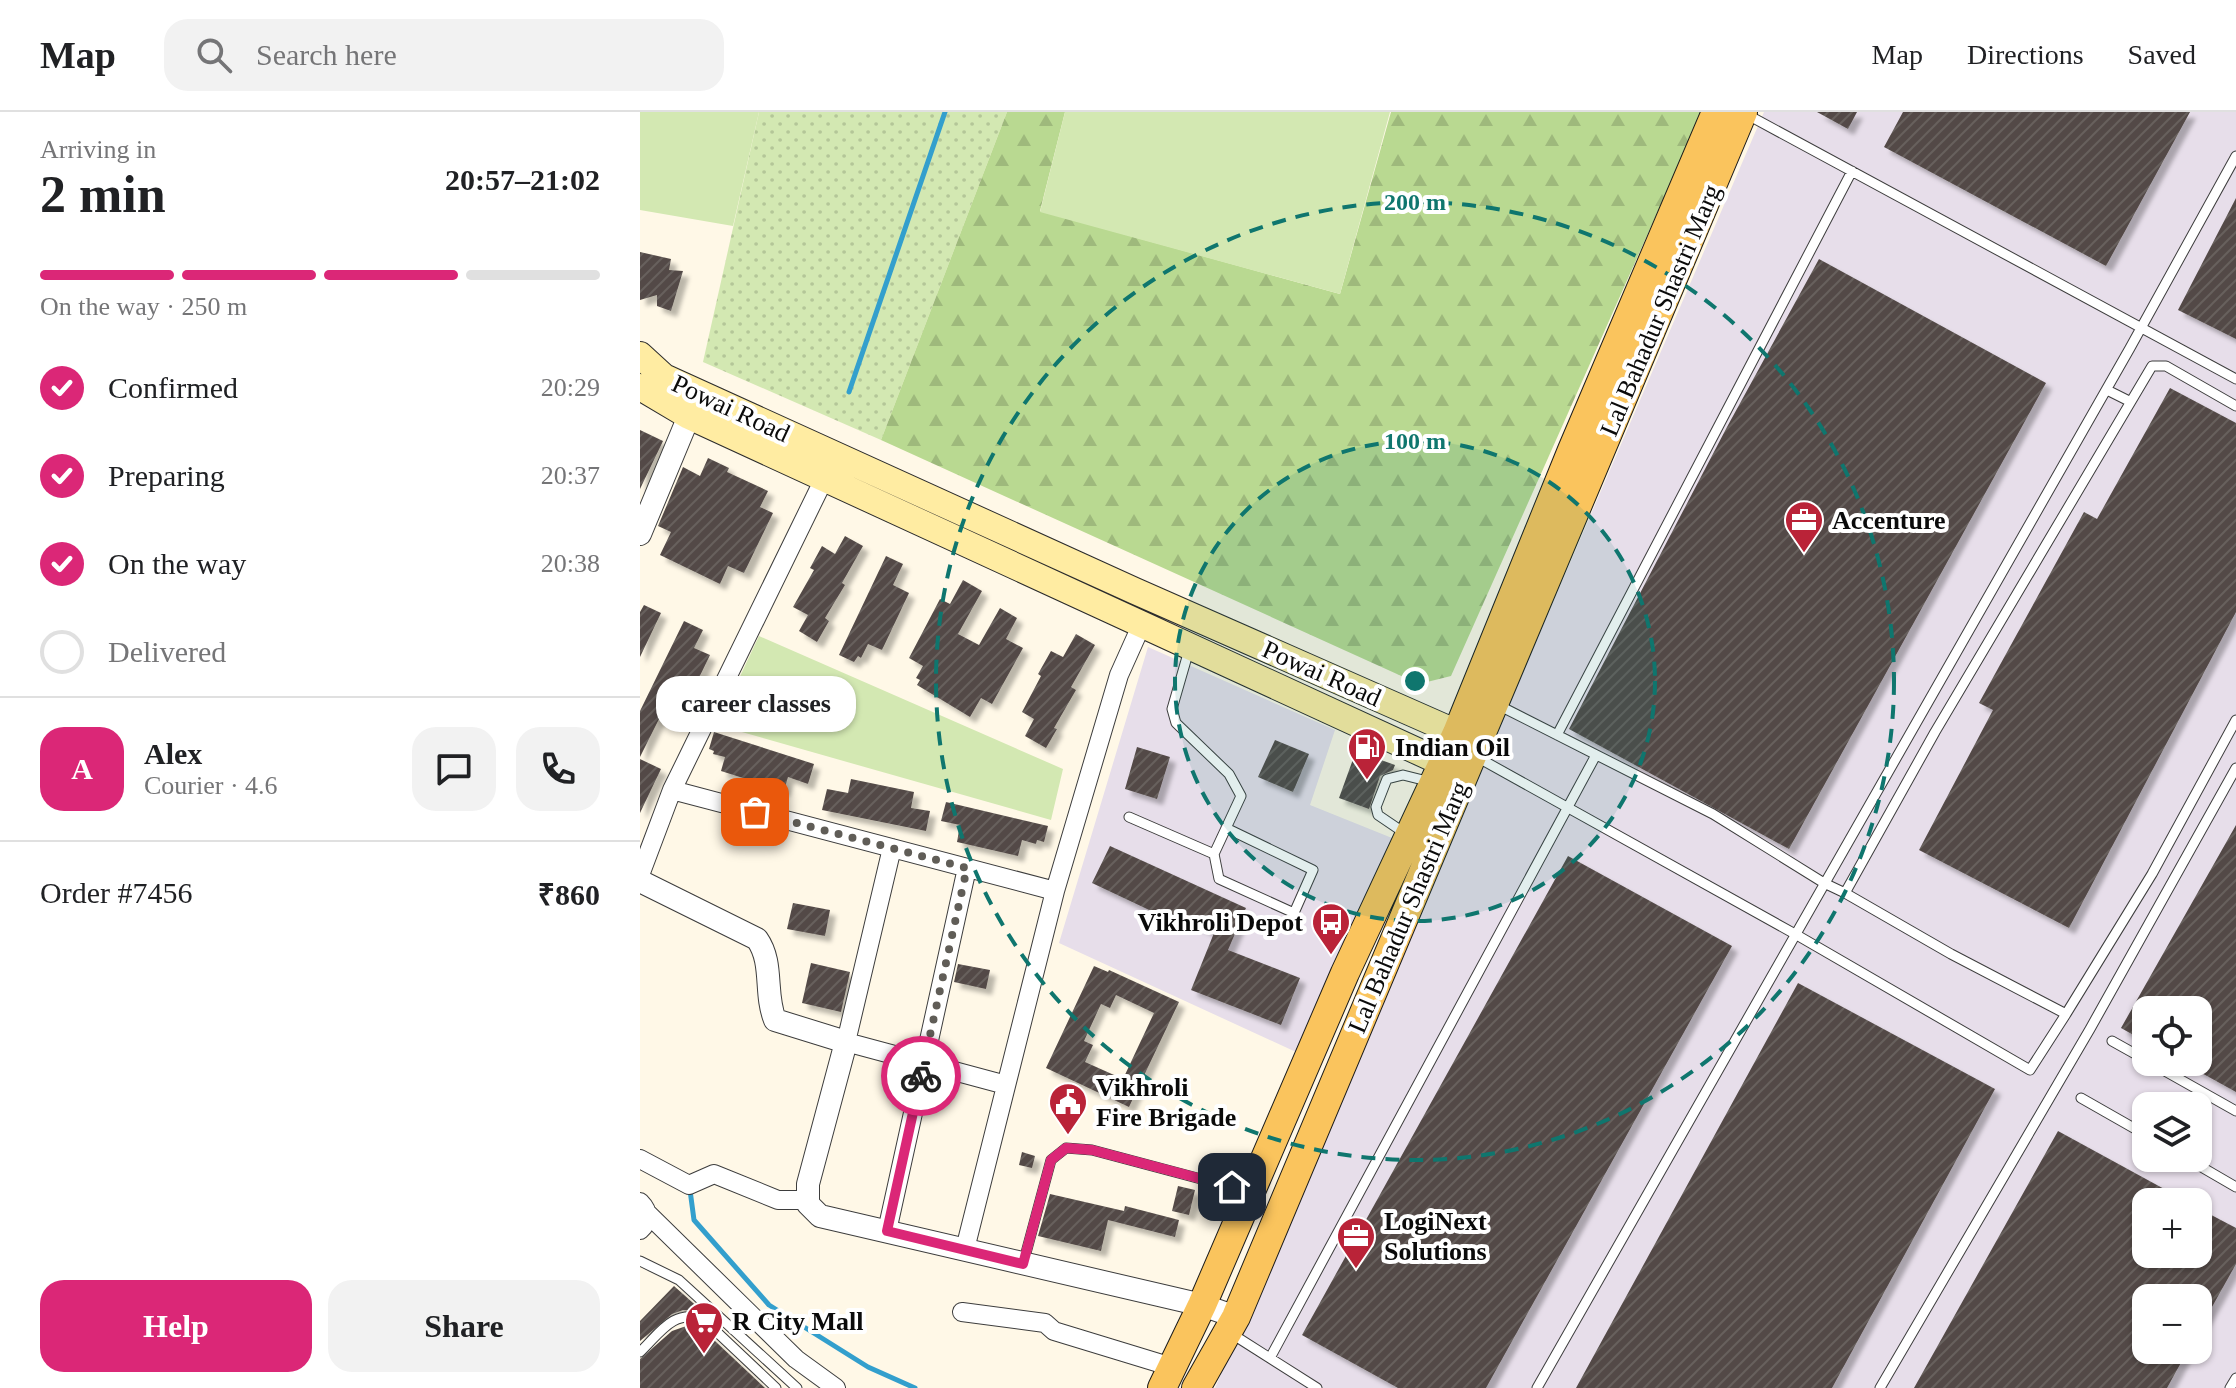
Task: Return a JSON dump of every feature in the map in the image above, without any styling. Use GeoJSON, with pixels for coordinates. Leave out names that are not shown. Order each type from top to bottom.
{"type":"FeatureCollection","features":[{"type":"Feature","properties":{"kind":"main road","name":"Lal Bahadur Shastri Marg"},"geometry":{"type":"LineString","coordinates":[[1196,1388],[1232,1325],[1474,751],[1572,450],[1716,112]]}},
{"type":"Feature","properties":{"kind":"main road","name":"Lal Bahadur Shastri Marg"},"geometry":{"type":"LineString","coordinates":[[1167,1378],[1202,1305],[1345,973],[1439,772],[1474,751],[1505,708],[1743,112]]}},
{"type":"Feature","properties":{"kind":"main road","name":"Powai Road"},"geometry":{"type":"LineString","coordinates":[[640,355],[664,377],[1135,591],[1474,751]]}},
{"type":"Feature","properties":{"kind":"main road","name":"Powai Road"},"geometry":{"type":"LineString","coordinates":[[640,387],[689,416],[1190,646],[1439,772]]}},
{"type":"Feature","properties":{"kind":"main road"},"geometry":{"type":"LineString","coordinates":[[1345,973],[1375,985]]}},
{"type":"Feature","properties":{"kind":"street"},"geometry":{"type":"LineString","coordinates":[[640,534],[689,416]]}},
{"type":"Feature","properties":{"kind":"street"},"geometry":{"type":"LineString","coordinates":[[640,875],[672,790],[825,477]]}},
{"type":"Feature","properties":{"kind":"street"},"geometry":{"type":"LineString","coordinates":[[965,1249],[1055,891],[1119,675],[1141,626]]}},
{"type":"Feature","properties":{"kind":"street"},"geometry":{"type":"LineString","coordinates":[[672,790],[1055,891]]}},
{"type":"Feature","properties":{"kind":"street"},"geometry":{"type":"LineString","coordinates":[[892,848],[846,1042],[808,1184],[808,1204],[820,1216],[1202,1305],[1232,1325]]}},
{"type":"Feature","properties":{"kind":"street"},"geometry":{"type":"LineString","coordinates":[[887,1231],[967,868]]}},
{"type":"Feature","properties":{"kind":"street"},"geometry":{"type":"LineString","coordinates":[[640,881],[757,939],[766,952],[768,1001],[775,1020],[1006,1085]]}},
{"type":"Feature","properties":{"kind":"street"},"geometry":{"type":"LineString","coordinates":[[640,1159],[689,1185],[714,1174],[778,1200],[808,1200]]}},
{"type":"Feature","properties":{"kind":"street"},"geometry":{"type":"LineString","coordinates":[[642,1215],[796,1359],[836,1388]]}},
{"type":"Feature","properties":{"kind":"street"},"geometry":{"type":"LineString","coordinates":[[962,1312],[1045,1323],[1054,1331],[1167,1378]]}},
{"type":"Feature","properties":{"kind":"lane"},"geometry":{"type":"LineString","coordinates":[[1743,112],[2236,379]]}},
{"type":"Feature","properties":{"kind":"lane"},"geometry":{"type":"LineString","coordinates":[[1537,1388],[2107,390],[2236,156]]}},
{"type":"Feature","properties":{"kind":"lane"},"geometry":{"type":"LineString","coordinates":[[1557,735],[1852,171]]}},
{"type":"Feature","properties":{"kind":"lane"},"geometry":{"type":"LineString","coordinates":[[1845,893],[1935,732],[2152,366],[2166,366],[2236,406]]}},
{"type":"Feature","properties":{"kind":"lane"},"geometry":{"type":"LineString","coordinates":[[2107,390],[2129,401]]}},
{"type":"Feature","properties":{"kind":"lane"},"geometry":{"type":"LineString","coordinates":[[1190,646],[1172,709],[1176,723],[1229,774],[1241,796],[1226,828],[1214,854],[1219,879],[1294,913],[1313,870],[1226,828]]}},
{"type":"Feature","properties":{"kind":"lane"},"geometry":{"type":"LineString","coordinates":[[1505,708],[1713,814],[1824,883],[2066,1014]]}},
{"type":"Feature","properties":{"kind":"lane"},"geometry":{"type":"LineString","coordinates":[[1474,751],[2030,1070],[2152,874],[2236,720]]}},
{"type":"Feature","properties":{"kind":"lane"},"geometry":{"type":"LineString","coordinates":[[1270,1358],[1596,755]]}},
{"type":"Feature","properties":{"kind":"lane"},"geometry":{"type":"LineString","coordinates":[[1880,1388],[2090,1029],[2236,768]]}},
{"type":"Feature","properties":{"kind":"lane"},"geometry":{"type":"LineString","coordinates":[[1409,836],[1378,815],[1376,807],[1387,779],[1439,772]]}},
{"type":"Feature","properties":{"kind":"lane"},"geometry":{"type":"LineString","coordinates":[[1129,817],[1214,854]]}},
{"type":"Feature","properties":{"kind":"lane"},"geometry":{"type":"LineString","coordinates":[[2112,1041],[2132,1052]]}},
{"type":"Feature","properties":{"kind":"lane"},"geometry":{"type":"LineString","coordinates":[[2174,1076],[2236,1111]]}},
{"type":"Feature","properties":{"kind":"lane"},"geometry":{"type":"LineString","coordinates":[[2081,1098],[2132,1127]]}},
{"type":"Feature","properties":{"kind":"lane"},"geometry":{"type":"LineString","coordinates":[[1023,1264],[1051,1160],[1066,1148],[1092,1150],[1251,1192]]}},
{"type":"Feature","properties":{"kind":"lane"},"geometry":{"type":"LineString","coordinates":[[2210,1172],[2236,1187]]}},
{"type":"Feature","properties":{"kind":"lane"},"geometry":{"type":"LineString","coordinates":[[640,1261],[679,1280],[797,1388]]}},
{"type":"Feature","properties":{"kind":"lane"},"geometry":{"type":"LineString","coordinates":[[640,1352],[676,1318],[690,1314],[703,1319],[776,1388]]}},
{"type":"Feature","properties":{"kind":"lane"},"geometry":{"type":"LineString","coordinates":[[1232,1325],[1270,1358],[1317,1388]]}},
{"type":"Feature","properties":{"kind":"lane"},"geometry":{"type":"LineString","coordinates":[[2230,1388],[2236,1378]]}},
{"type":"Feature","properties":{"kind":"shaded area"},"geometry":{"type":"Polygon","coordinates":[[[1764,112],[2236,112],[2236,1388],[1215,1388],[1764,112]]]}},
{"type":"Feature","properties":{"kind":"shaded area"},"geometry":{"type":"Polygon","coordinates":[[[1148,647],[1335,730],[1310,805],[1392,838],[1296,1052],[1059,943],[1148,647]]]}},
{"type":"Feature","properties":{"kind":"green space"},"geometry":{"type":"Polygon","coordinates":[[[640,112],[759,112],[733,226],[640,210],[640,112]]]}},
{"type":"Feature","properties":{"kind":"green space"},"geometry":{"type":"Polygon","coordinates":[[[759,112],[1007,112],[881,440],[703,362],[759,112]]]}},
{"type":"Feature","properties":{"kind":"green space"},"geometry":{"type":"Polygon","coordinates":[[[1007,112],[1065,112],[1040,211],[1340,294],[1391,112],[1702,112],[1451,676],[1419,684],[881,440],[1007,112]]]}},
{"type":"Feature","properties":{"kind":"green space"},"geometry":{"type":"Polygon","coordinates":[[[1065,112],[1390,112],[1340,294],[1040,212],[1065,112]]]}},
{"type":"Feature","properties":{"kind":"green space"},"geometry":{"type":"Polygon","coordinates":[[[759,636],[1063,769],[1051,820],[717,725],[759,636]]]}},
{"type":"Feature","properties":{"kind":"building"},"geometry":{"type":"Polygon","coordinates":[[[1817,112],[1857,112],[1848,129],[1817,112]]]}},
{"type":"Feature","properties":{"kind":"building"},"geometry":{"type":"Polygon","coordinates":[[[1903,112],[2190,112],[2106,266],[1884,147],[1903,112]]]}},
{"type":"Feature","properties":{"kind":"building"},"geometry":{"type":"Polygon","coordinates":[[[2236,198],[2236,339],[2178,310],[2236,198]]]}},
{"type":"Feature","properties":{"kind":"building"},"geometry":{"type":"Polygon","coordinates":[[[640,252],[671,259],[669,270],[683,271],[671,311],[657,306],[657,295],[640,300],[640,252]]]}},
{"type":"Feature","properties":{"kind":"building","name":"Accenture"},"geometry":{"type":"Polygon","coordinates":[[[1819,259],[2046,383],[1789,849],[1569,729],[1819,259]]]}},
{"type":"Feature","properties":{"kind":"building"},"geometry":{"type":"Polygon","coordinates":[[[2170,388],[2236,423],[2236,612],[2069,928],[1919,850],[1993,710],[1979,703],[2084,512],[2097,519],[2170,388]]]}},
{"type":"Feature","properties":{"kind":"building"},"geometry":{"type":"Polygon","coordinates":[[[640,430],[663,441],[640,489],[640,430]]]}},
{"type":"Feature","properties":{"kind":"building"},"geometry":{"type":"Polygon","coordinates":[[[708,458],[729,468],[727,472],[768,491],[760,507],[773,513],[744,573],[728,566],[720,584],[660,555],[671,532],[658,526],[683,467],[700,476],[708,458]]]}},
{"type":"Feature","properties":{"kind":"building"},"geometry":{"type":"Polygon","coordinates":[[[845,536],[863,546],[825,618],[829,621],[817,642],[799,631],[808,615],[793,607],[814,570],[810,568],[822,546],[835,554],[845,536]]]}},
{"type":"Feature","properties":{"kind":"building"},"geometry":{"type":"Polygon","coordinates":[[[886,556],[903,564],[893,585],[909,593],[882,650],[868,644],[861,658],[858,656],[854,662],[839,655],[886,556]]]}},
{"type":"Feature","properties":{"kind":"building"},"geometry":{"type":"Polygon","coordinates":[[[963,580],[982,591],[958,634],[979,645],[1000,608],[1017,618],[1006,639],[1023,648],[992,704],[981,698],[970,717],[917,685],[920,680],[916,678],[923,666],[909,658],[940,599],[950,604],[963,580]]]}},
{"type":"Feature","properties":{"kind":"building"},"geometry":{"type":"Polygon","coordinates":[[[644,605],[661,613],[640,657],[640,612],[644,605]]]}},
{"type":"Feature","properties":{"kind":"building"},"geometry":{"type":"Polygon","coordinates":[[[684,621],[703,630],[694,648],[710,655],[681,715],[665,707],[640,757],[640,711],[684,621]]]}},
{"type":"Feature","properties":{"kind":"building"},"geometry":{"type":"Polygon","coordinates":[[[1076,634],[1095,645],[1071,687],[1076,690],[1046,748],[1025,736],[1034,719],[1022,712],[1051,651],[1063,657],[1076,634]]]}},
{"type":"Feature","properties":{"kind":"building"},"geometry":{"type":"Polygon","coordinates":[[[714,732],[814,764],[808,784],[788,777],[784,791],[721,771],[725,757],[713,754],[714,751],[709,749],[714,732]]]}},
{"type":"Feature","properties":{"kind":"building"},"geometry":{"type":"Polygon","coordinates":[[[1275,740],[1309,754],[1293,792],[1258,777],[1275,740]]]}},
{"type":"Feature","properties":{"kind":"building"},"geometry":{"type":"Polygon","coordinates":[[[1137,747],[1170,757],[1157,799],[1125,789],[1137,747]]]}},
{"type":"Feature","properties":{"kind":"building","name":"Indian Oil"},"geometry":{"type":"Polygon","coordinates":[[[1356,751],[1395,765],[1393,770],[1380,776],[1369,809],[1339,798],[1356,751]]]}},
{"type":"Feature","properties":{"kind":"building"},"geometry":{"type":"Polygon","coordinates":[[[640,759],[661,769],[640,813],[640,759]]]}},
{"type":"Feature","properties":{"kind":"building"},"geometry":{"type":"Polygon","coordinates":[[[851,779],[914,792],[911,808],[930,811],[926,831],[822,810],[827,789],[848,793],[851,779]]]}},
{"type":"Feature","properties":{"kind":"building"},"geometry":{"type":"Polygon","coordinates":[[[946,802],[1048,826],[1044,842],[1037,840],[1036,844],[1022,840],[1018,856],[957,842],[960,825],[941,821],[946,802]]]}},
{"type":"Feature","properties":{"kind":"building"},"geometry":{"type":"Polygon","coordinates":[[[2236,825],[2236,1092],[2207,1076],[2212,1076],[2212,996],[2139,996],[2236,825]]]}},
{"type":"Feature","properties":{"kind":"building"},"geometry":{"type":"Polygon","coordinates":[[[1110,846],[1246,908],[1228,950],[1300,978],[1281,1025],[1191,990],[1214,933],[1167,912],[1164,917],[1092,883],[1110,846]]]}},
{"type":"Feature","properties":{"kind":"building"},"geometry":{"type":"Polygon","coordinates":[[[1568,856],[1732,946],[1486,1388],[1398,1388],[1302,1335],[1568,856]]]}},
{"type":"Feature","properties":{"kind":"building"},"geometry":{"type":"Polygon","coordinates":[[[793,903],[830,910],[825,936],[787,929],[793,903]]]}},
{"type":"Feature","properties":{"kind":"building"},"geometry":{"type":"Polygon","coordinates":[[[811,963],[850,972],[841,1012],[802,1003],[811,963]]]}},
{"type":"Feature","properties":{"kind":"building"},"geometry":{"type":"Polygon","coordinates":[[[958,964],[990,970],[986,989],[954,982],[958,964]]]}},
{"type":"Feature","properties":{"kind":"building"},"geometry":{"type":"Polygon","coordinates":[[[1094,966],[1179,1002],[1129,1107],[1046,1068],[1094,966]],[[1116,995],[1110,1008],[1101,1004],[1084,1041],[1093,1045],[1085,1062],[1123,1079],[1154,1013],[1116,995]]]}},
{"type":"Feature","properties":{"kind":"building"},"geometry":{"type":"Polygon","coordinates":[[[1798,983],[1995,1089],[1832,1388],[1576,1388],[1798,983]]]}},
{"type":"Feature","properties":{"kind":"building"},"geometry":{"type":"Polygon","coordinates":[[[2132,1009],[2132,1034],[2121,1028],[2132,1009]]]}},
{"type":"Feature","properties":{"kind":"building"},"geometry":{"type":"Polygon","coordinates":[[[2058,1131],[2162,1188],[2132,1188],[2132,1268],[2212,1268],[2212,1215],[2236,1228],[2236,1264],[2212,1307],[2212,1284],[2132,1284],[2132,1364],[2180,1364],[2167,1388],[1914,1388],[2058,1131]]]}},
{"type":"Feature","properties":{"kind":"building"},"geometry":{"type":"Polygon","coordinates":[[[1022,1152],[1035,1156],[1032,1168],[1019,1165],[1022,1152]]]}},
{"type":"Feature","properties":{"kind":"building"},"geometry":{"type":"Polygon","coordinates":[[[1178,1186],[1195,1190],[1189,1215],[1172,1211],[1178,1186]]]}},
{"type":"Feature","properties":{"kind":"building"},"geometry":{"type":"Polygon","coordinates":[[[1050,1194],[1124,1211],[1125,1206],[1179,1220],[1175,1237],[1108,1220],[1101,1251],[1038,1236],[1050,1194]]]}},
{"type":"Feature","properties":{"kind":"building"},"geometry":{"type":"Polygon","coordinates":[[[674,1286],[702,1311],[683,1310],[672,1314],[640,1341],[640,1321],[674,1286]]]}},
{"type":"Feature","properties":{"kind":"building"},"geometry":{"type":"Polygon","coordinates":[[[692,1324],[699,1326],[765,1388],[640,1388],[640,1359],[672,1331],[692,1324]]]}},
{"type":"Feature","properties":{"kind":"waterway"},"geometry":{"type":"LineString","coordinates":[[849,392],[945,112]]}},
{"type":"Feature","properties":{"kind":"waterway"},"geometry":{"type":"LineString","coordinates":[[690,1190],[694,1220],[769,1305],[868,1367],[915,1388]]}},
{"type":"Feature","properties":{"kind":"way so far"},"geometry":{"type":"LineString","coordinates":[[755,812],[967,868],[921,1076]]}},
{"type":"Feature","properties":{"kind":"place","name":"Accenture"},"geometry":{"type":"Point","coordinates":[1804,554]}},
{"type":"Feature","properties":{"kind":"place","name":"Indian Oil"},"geometry":{"type":"Point","coordinates":[1367,781]}},
{"type":"Feature","properties":{"kind":"place","name":"career classes"},"geometry":{"type":"Point","coordinates":[755,812]}},
{"type":"Feature","properties":{"kind":"place","name":"Vikhroli Depot"},"geometry":{"type":"Point","coordinates":[1331,956]}},
{"type":"Feature","properties":{"kind":"place","name":"Vikhroli Fire Brigade"},"geometry":{"type":"Point","coordinates":[1068,1136]}},
{"type":"Feature","properties":{"kind":"place","name":"LogiNext Solutions"},"geometry":{"type":"Point","coordinates":[1356,1270]}},
{"type":"Feature","properties":{"kind":"place","name":"R City Mall"},"geometry":{"type":"Point","coordinates":[704,1355]}},
{"type":"Feature","properties":{"kind":"route"},"geometry":{"type":"LineString","coordinates":[[921,1076],[887,1231],[1023,1264],[1051,1160],[1066,1148],[1092,1150],[1232,1187]]}}]}
